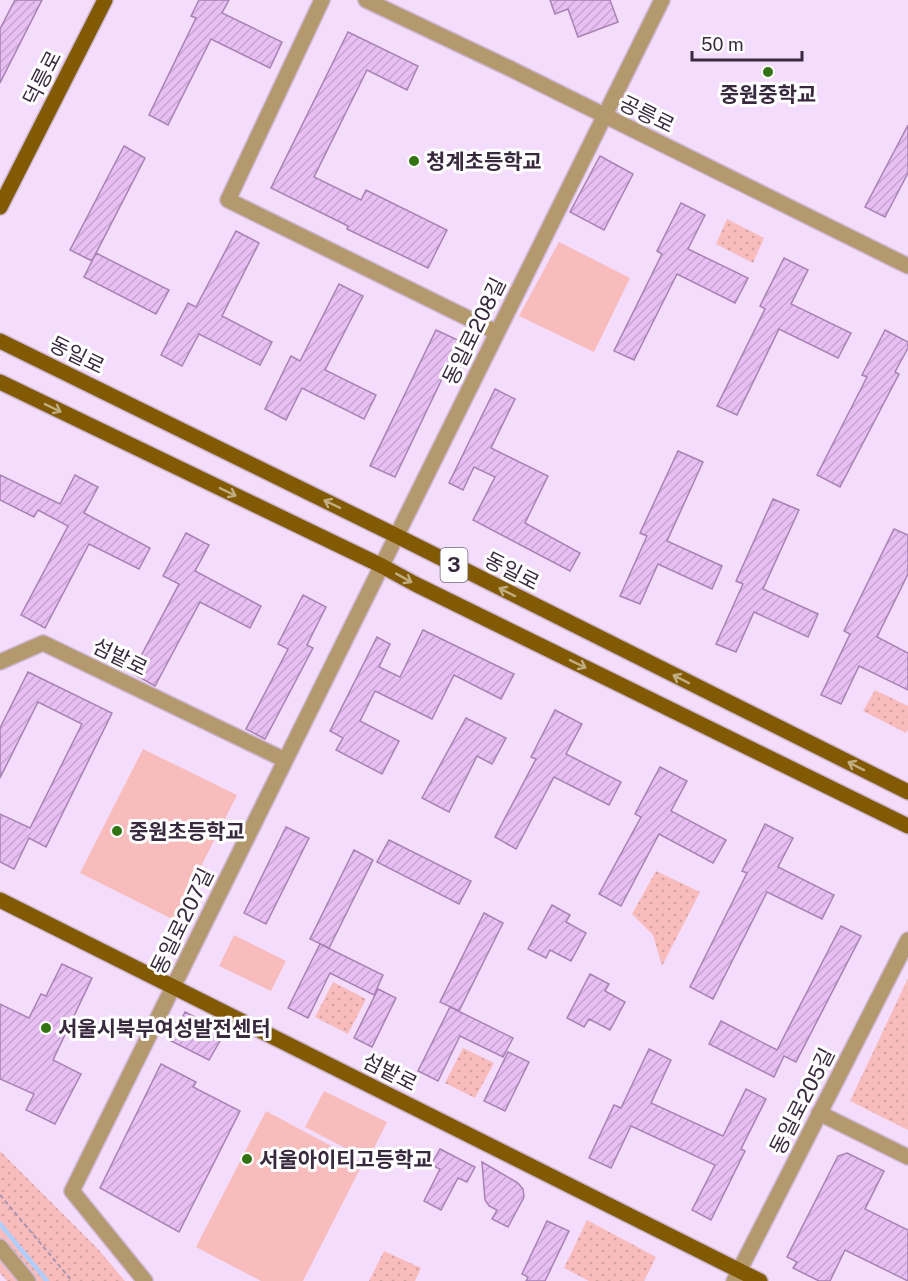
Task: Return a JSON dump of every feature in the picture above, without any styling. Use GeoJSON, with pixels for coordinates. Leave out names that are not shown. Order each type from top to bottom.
{"type":"FeatureCollection","features":[{"type":"Feature","properties":{"kind":"main road","name":"덕릉로"},"geometry":{"type":"LineString","coordinates":[[0,207],[105,0]]}},
{"type":"Feature","properties":{"kind":"main road","name":"동일로"},"geometry":{"type":"LineString","coordinates":[[0,341],[397,536],[908,792]]}},
{"type":"Feature","properties":{"kind":"main road","name":"3"},"geometry":{"type":"LineString","coordinates":[[0,382],[382,566],[908,826]]}},
{"type":"Feature","properties":{"kind":"main road","name":"섬밭로"},"geometry":{"type":"LineString","coordinates":[[0,900],[737,1276],[760,1281]]}},
{"type":"Feature","properties":{"kind":"street"},"geometry":{"type":"LineString","coordinates":[[322,0],[228,200],[496,332]]}},
{"type":"Feature","properties":{"kind":"street","name":"공릉로"},"geometry":{"type":"LineString","coordinates":[[366,0],[908,266]]}},
{"type":"Feature","properties":{"kind":"street","name":"동일로208길"},"geometry":{"type":"LineString","coordinates":[[382,566],[662,0]]}},
{"type":"Feature","properties":{"kind":"street","name":"동일로207길"},"geometry":{"type":"LineString","coordinates":[[145,1281],[72,1191],[382,566]]}},
{"type":"Feature","properties":{"kind":"street","name":"섬밭로"},"geometry":{"type":"LineString","coordinates":[[0,662],[43,643],[285,760]]}},
{"type":"Feature","properties":{"kind":"street","name":"동일로205길"},"geometry":{"type":"LineString","coordinates":[[737,1276],[908,940]]}},
{"type":"Feature","properties":{"kind":"street"},"geometry":{"type":"LineString","coordinates":[[819,1113],[908,1157]]}},
{"type":"Feature","properties":{"kind":"street"},"geometry":{"type":"LineString","coordinates":[[0,1247],[28,1281]]}},
{"type":"Feature","properties":{"kind":"path"},"geometry":{"type":"LineString","coordinates":[[0,1195],[72,1281]]}},
{"type":"Feature","properties":{"kind":"shaded area"},"geometry":{"type":"Polygon","coordinates":[[[727,219],[764,238],[753,263],[716,244],[727,219]]]}},
{"type":"Feature","properties":{"kind":"shaded area"},"geometry":{"type":"Polygon","coordinates":[[[559,242],[630,278],[594,352],[519,316],[559,242]]]}},
{"type":"Feature","properties":{"kind":"shaded area"},"geometry":{"type":"Polygon","coordinates":[[[875,690],[908,706],[906,733],[863,711],[875,690]]]}},
{"type":"Feature","properties":{"kind":"shaded area"},"geometry":{"type":"Polygon","coordinates":[[[143,749],[237,795],[174,920],[80,873],[143,749]]]}},
{"type":"Feature","properties":{"kind":"shaded area"},"geometry":{"type":"Polygon","coordinates":[[[656,871],[700,892],[662,966],[653,935],[632,914],[656,871]]]}},
{"type":"Feature","properties":{"kind":"shaded area"},"geometry":{"type":"Polygon","coordinates":[[[234,935],[286,961],[271,991],[219,966],[234,935]]]}},
{"type":"Feature","properties":{"kind":"shaded area"},"geometry":{"type":"Polygon","coordinates":[[[908,978],[908,1130],[850,1101],[908,978]]]}},
{"type":"Feature","properties":{"kind":"shaded area"},"geometry":{"type":"Polygon","coordinates":[[[333,982],[366,999],[348,1034],[315,1017],[333,982]]]}},
{"type":"Feature","properties":{"kind":"shaded area"},"geometry":{"type":"Polygon","coordinates":[[[463,1048],[494,1063],[475,1098],[445,1083],[463,1048]]]}},
{"type":"Feature","properties":{"kind":"shaded area"},"geometry":{"type":"Polygon","coordinates":[[[324,1091],[387,1122],[368,1160],[305,1127],[324,1091]]]}},
{"type":"Feature","properties":{"kind":"shaded area"},"geometry":{"type":"Polygon","coordinates":[[[266,1111],[363,1163],[303,1281],[261,1281],[196,1247],[266,1111]]]}},
{"type":"Feature","properties":{"kind":"shaded area"},"geometry":{"type":"Polygon","coordinates":[[[0,1151],[97,1248],[125,1281],[7,1281],[0,1273],[0,1151]]]}},
{"type":"Feature","properties":{"kind":"shaded area"},"geometry":{"type":"Polygon","coordinates":[[[587,1220],[656,1257],[644,1281],[589,1281],[564,1268],[587,1220]]]}},
{"type":"Feature","properties":{"kind":"shaded area"},"geometry":{"type":"Polygon","coordinates":[[[384,1251],[421,1268],[415,1281],[369,1281],[384,1251]]]}},
{"type":"Feature","properties":{"kind":"building"},"geometry":{"type":"Polygon","coordinates":[[[15,0],[42,0],[0,83],[0,29],[15,0]]]}},
{"type":"Feature","properties":{"kind":"building"},"geometry":{"type":"Polygon","coordinates":[[[199,0],[229,0],[222,13],[282,42],[270,68],[211,39],[168,125],[149,115],[196,18],[191,16],[199,0]]]}},
{"type":"Feature","properties":{"kind":"building"},"geometry":{"type":"Polygon","coordinates":[[[550,0],[610,0],[618,22],[578,37],[568,9],[555,14],[550,0]]]}},
{"type":"Feature","properties":{"kind":"building"},"geometry":{"type":"Polygon","coordinates":[[[348,32],[418,66],[407,90],[367,70],[314,177],[361,200],[366,190],[447,230],[428,268],[347,229],[348,226],[271,188],[348,32]]]}},
{"type":"Feature","properties":{"kind":"building"},"geometry":{"type":"Polygon","coordinates":[[[908,125],[908,173],[885,217],[865,207],[908,125]]]}},
{"type":"Feature","properties":{"kind":"building"},"geometry":{"type":"Polygon","coordinates":[[[124,146],[145,158],[92,261],[70,250],[124,146]]]}},
{"type":"Feature","properties":{"kind":"building"},"geometry":{"type":"Polygon","coordinates":[[[600,156],[633,174],[604,230],[570,212],[600,156]]]}},
{"type":"Feature","properties":{"kind":"building"},"geometry":{"type":"Polygon","coordinates":[[[681,203],[705,215],[688,249],[748,278],[735,303],[677,274],[634,360],[614,351],[662,254],[657,251],[681,203]]]}},
{"type":"Feature","properties":{"kind":"building"},"geometry":{"type":"Polygon","coordinates":[[[236,231],[259,243],[222,316],[272,342],[260,365],[199,334],[182,366],[161,355],[188,303],[196,307],[236,231]]]}},
{"type":"Feature","properties":{"kind":"building"},"geometry":{"type":"Polygon","coordinates":[[[96,253],[169,290],[156,314],[84,277],[96,253]]]}},
{"type":"Feature","properties":{"kind":"building"},"geometry":{"type":"Polygon","coordinates":[[[784,258],[808,270],[791,304],[851,333],[838,358],[779,329],[737,415],[717,406],[765,309],[760,306],[784,258]]]}},
{"type":"Feature","properties":{"kind":"building"},"geometry":{"type":"Polygon","coordinates":[[[339,284],[363,296],[325,370],[376,395],[364,419],[302,388],[286,420],[265,409],[291,356],[300,361],[339,284]]]}},
{"type":"Feature","properties":{"kind":"building"},"geometry":{"type":"Polygon","coordinates":[[[436,330],[460,341],[395,477],[370,466],[436,330]]]}},
{"type":"Feature","properties":{"kind":"building"},"geometry":{"type":"Polygon","coordinates":[[[885,330],[908,342],[908,348],[895,372],[899,374],[840,487],[817,475],[867,377],[862,375],[885,330]]]}},
{"type":"Feature","properties":{"kind":"building"},"geometry":{"type":"Polygon","coordinates":[[[495,389],[515,399],[491,448],[548,476],[525,523],[580,553],[570,571],[473,520],[495,477],[474,467],[463,490],[449,483],[495,389]]]}},
{"type":"Feature","properties":{"kind":"building"},"geometry":{"type":"Polygon","coordinates":[[[678,451],[703,462],[667,541],[722,566],[712,589],[658,564],[640,604],[620,596],[647,536],[640,533],[678,451]]]}},
{"type":"Feature","properties":{"kind":"building"},"geometry":{"type":"Polygon","coordinates":[[[0,475],[60,504],[75,475],[98,487],[84,513],[150,548],[139,569],[89,544],[45,628],[21,615],[68,526],[38,510],[34,517],[0,500],[0,475]]]}},
{"type":"Feature","properties":{"kind":"building"},"geometry":{"type":"Polygon","coordinates":[[[773,499],[799,510],[763,589],[818,614],[808,637],[754,612],[736,652],[716,644],[743,584],[736,581],[773,499]]]}},
{"type":"Feature","properties":{"kind":"building"},"geometry":{"type":"Polygon","coordinates":[[[894,529],[908,535],[908,574],[877,637],[908,653],[908,690],[859,666],[841,704],[821,695],[850,634],[844,631],[894,529]]]}},
{"type":"Feature","properties":{"kind":"building"},"geometry":{"type":"Polygon","coordinates":[[[186,533],[209,545],[195,571],[261,606],[250,628],[200,602],[155,686],[132,673],[179,584],[163,576],[186,533]]]}},
{"type":"Feature","properties":{"kind":"building"},"geometry":{"type":"Polygon","coordinates":[[[303,595],[326,607],[307,645],[313,648],[265,739],[246,729],[288,649],[278,644],[303,595]]]}},
{"type":"Feature","properties":{"kind":"building"},"geometry":{"type":"Polygon","coordinates":[[[423,630],[514,674],[501,699],[454,675],[432,719],[375,691],[360,721],[399,741],[382,774],[336,750],[343,738],[330,731],[377,637],[390,644],[379,667],[400,677],[423,630]]]}},
{"type":"Feature","properties":{"kind":"building","name":"중원초등학교"},"geometry":{"type":"Polygon","coordinates":[[[28,672],[112,713],[46,847],[29,838],[14,869],[0,862],[0,814],[30,828],[82,724],[38,702],[0,778],[0,728],[28,672]]]}},
{"type":"Feature","properties":{"kind":"building"},"geometry":{"type":"Polygon","coordinates":[[[555,710],[582,724],[566,754],[621,782],[609,805],[554,777],[516,849],[495,837],[536,759],[531,757],[555,710]]]}},
{"type":"Feature","properties":{"kind":"building"},"geometry":{"type":"Polygon","coordinates":[[[466,718],[506,738],[492,764],[477,756],[449,812],[422,798],[466,718]]]}},
{"type":"Feature","properties":{"kind":"building"},"geometry":{"type":"Polygon","coordinates":[[[660,767],[687,781],[671,811],[726,840],[713,863],[659,834],[621,906],[599,894],[641,817],[635,814],[660,767]]]}},
{"type":"Feature","properties":{"kind":"building"},"geometry":{"type":"Polygon","coordinates":[[[765,824],[793,838],[778,867],[834,895],[822,919],[767,892],[713,999],[690,987],[747,873],[742,871],[765,824]]]}},
{"type":"Feature","properties":{"kind":"building"},"geometry":{"type":"Polygon","coordinates":[[[286,827],[309,838],[266,924],[244,913],[286,827]]]}},
{"type":"Feature","properties":{"kind":"building"},"geometry":{"type":"Polygon","coordinates":[[[389,840],[471,881],[459,904],[377,862],[389,840]]]}},
{"type":"Feature","properties":{"kind":"building"},"geometry":{"type":"Polygon","coordinates":[[[354,850],[373,860],[329,948],[310,939],[354,850]]]}},
{"type":"Feature","properties":{"kind":"building"},"geometry":{"type":"Polygon","coordinates":[[[552,905],[570,915],[566,922],[586,933],[571,961],[550,950],[546,958],[528,949],[552,905]]]}},
{"type":"Feature","properties":{"kind":"building"},"geometry":{"type":"Polygon","coordinates":[[[484,913],[503,923],[459,1011],[440,1002],[484,913]]]}},
{"type":"Feature","properties":{"kind":"building"},"geometry":{"type":"Polygon","coordinates":[[[841,926],[861,936],[796,1062],[784,1056],[774,1077],[709,1044],[721,1021],[777,1050],[841,926]]]}},
{"type":"Feature","properties":{"kind":"building"},"geometry":{"type":"Polygon","coordinates":[[[320,944],[383,975],[374,995],[330,973],[308,1018],[288,1008],[320,944]]]}},
{"type":"Feature","properties":{"kind":"building","name":"서울시북부여성발전센터"},"geometry":{"type":"Polygon","coordinates":[[[62,964],[92,978],[53,1060],[81,1074],[55,1124],[26,1110],[34,1094],[0,1079],[0,1004],[29,1018],[41,994],[46,996],[62,964]]]}},
{"type":"Feature","properties":{"kind":"building"},"geometry":{"type":"Polygon","coordinates":[[[590,974],[609,984],[605,991],[625,1002],[610,1030],[589,1019],[584,1027],[567,1018],[590,974]]]}},
{"type":"Feature","properties":{"kind":"building"},"geometry":{"type":"Polygon","coordinates":[[[378,989],[396,998],[372,1047],[354,1038],[378,989]]]}},
{"type":"Feature","properties":{"kind":"building"},"geometry":{"type":"Polygon","coordinates":[[[450,1007],[513,1038],[503,1057],[460,1036],[438,1081],[418,1071],[450,1007]]]}},
{"type":"Feature","properties":{"kind":"building"},"geometry":{"type":"Polygon","coordinates":[[[185,1012],[225,1032],[209,1060],[171,1041],[185,1012]]]}},
{"type":"Feature","properties":{"kind":"building"},"geometry":{"type":"Polygon","coordinates":[[[649,1049],[671,1060],[651,1103],[723,1136],[746,1089],[766,1099],[741,1149],[745,1151],[711,1220],[692,1210],[715,1165],[631,1126],[611,1168],[589,1158],[614,1105],[621,1108],[649,1049]]]}},
{"type":"Feature","properties":{"kind":"building"},"geometry":{"type":"Polygon","coordinates":[[[508,1052],[529,1062],[505,1111],[484,1101],[508,1052]]]}},
{"type":"Feature","properties":{"kind":"building"},"geometry":{"type":"Polygon","coordinates":[[[161,1064],[196,1082],[193,1087],[240,1111],[179,1232],[100,1188],[161,1064]]]}},
{"type":"Feature","properties":{"kind":"building"},"geometry":{"type":"Polygon","coordinates":[[[440,1149],[475,1167],[467,1182],[458,1178],[441,1210],[424,1201],[440,1169],[431,1165],[440,1149]]]}},
{"type":"Feature","properties":{"kind":"building"},"geometry":{"type":"Polygon","coordinates":[[[847,1153],[884,1171],[865,1209],[908,1230],[908,1281],[845,1250],[830,1281],[819,1281],[793,1268],[797,1262],[787,1257],[838,1156],[847,1153]]]}},
{"type":"Feature","properties":{"kind":"building"},"geometry":{"type":"Polygon","coordinates":[[[482,1162],[518,1183],[523,1189],[524,1197],[508,1227],[492,1219],[497,1210],[489,1206],[485,1200],[482,1162]]]}},
{"type":"Feature","properties":{"kind":"building"},"geometry":{"type":"Polygon","coordinates":[[[547,1221],[569,1231],[545,1281],[526,1281],[528,1277],[522,1274],[547,1221]]]}},
{"type":"Feature","properties":{"kind":"waterway"},"geometry":{"type":"LineString","coordinates":[[0,1224],[47,1281]]}},
{"type":"Feature","properties":{"kind":"place","name":"중원중학교"},"geometry":{"type":"Point","coordinates":[768,72]}},
{"type":"Feature","properties":{"kind":"place","name":"청계초등학교"},"geometry":{"type":"Point","coordinates":[414,161]}},
{"type":"Feature","properties":{"kind":"place","name":"중원초등학교"},"geometry":{"type":"Point","coordinates":[117,831]}},
{"type":"Feature","properties":{"kind":"place","name":"서울시북부여성발전센터"},"geometry":{"type":"Point","coordinates":[46,1028]}},
{"type":"Feature","properties":{"kind":"place","name":"서울아이티고등학교"},"geometry":{"type":"Point","coordinates":[247,1159]}}]}
